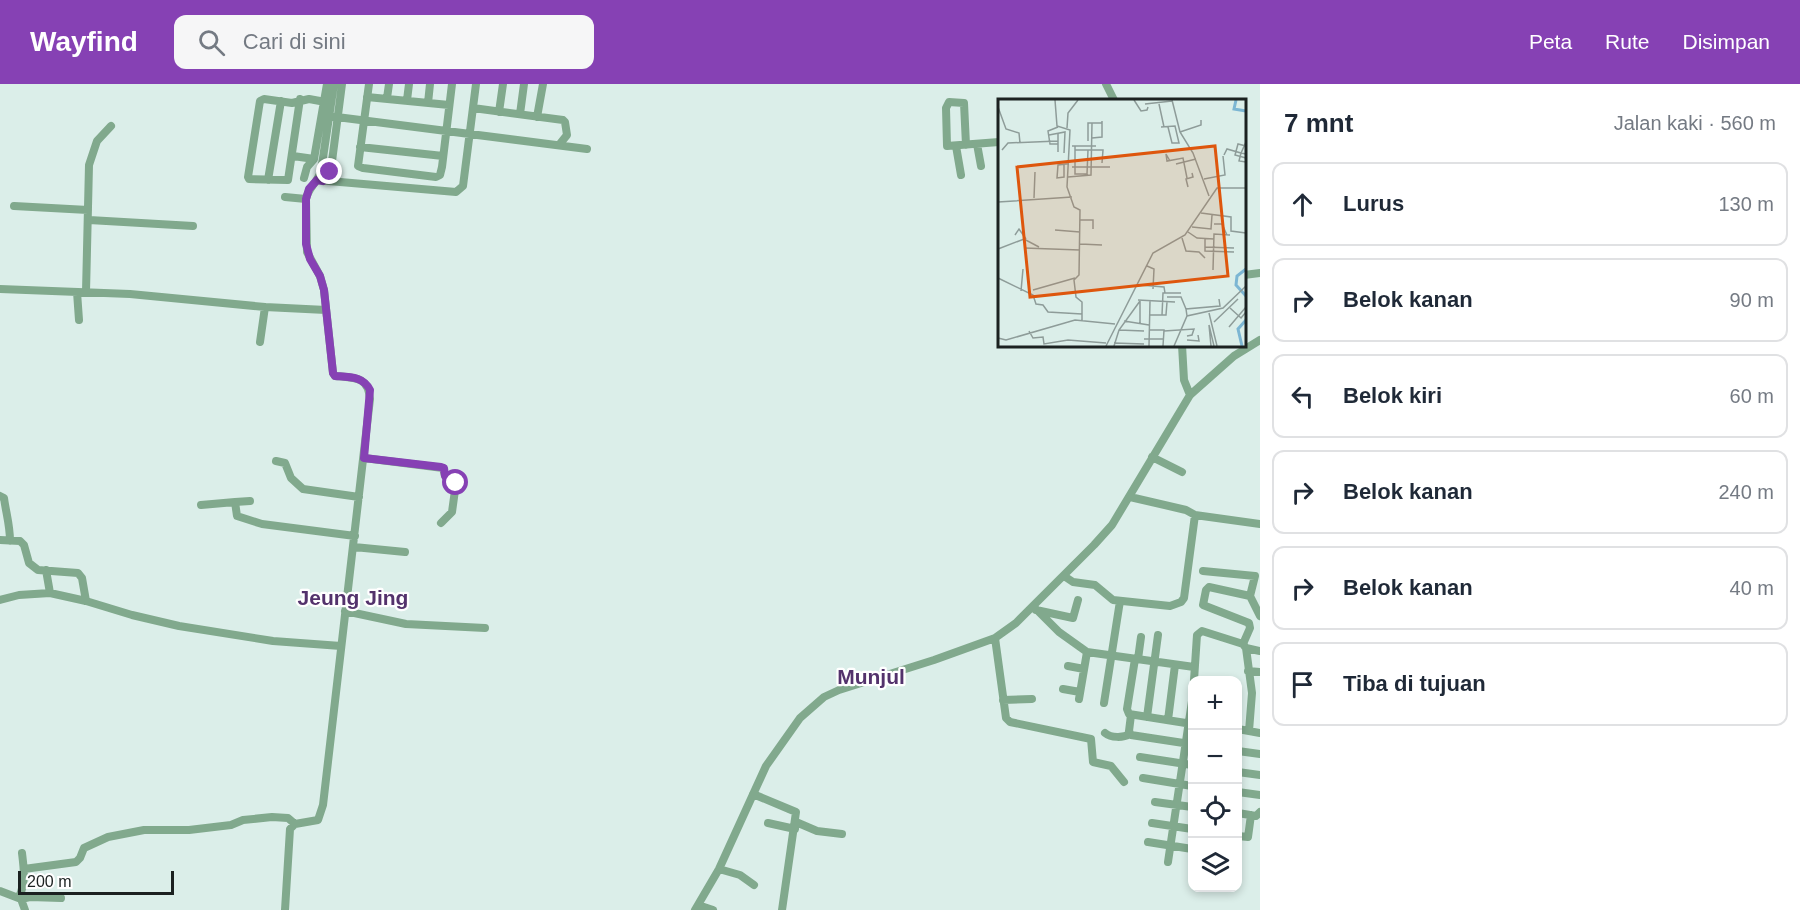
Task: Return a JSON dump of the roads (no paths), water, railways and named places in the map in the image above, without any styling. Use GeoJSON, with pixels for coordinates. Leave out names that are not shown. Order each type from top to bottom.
{"type":"FeatureCollection","features":[{"type":"Feature","properties":{"kind":"street"},"geometry":{"type":"LineString","coordinates":[[320,181],[329,120],[327,84]]}},
{"type":"Feature","properties":{"kind":"street"},"geometry":{"type":"LineString","coordinates":[[328,102],[334,84]]}},
{"type":"Feature","properties":{"kind":"street"},"geometry":{"type":"LineString","coordinates":[[304,178],[307,167],[314,159],[342,84]]}},
{"type":"Feature","properties":{"kind":"street"},"geometry":{"type":"LineString","coordinates":[[353,182],[358,166],[369,84]]}},
{"type":"Feature","properties":{"kind":"street"},"geometry":{"type":"LineString","coordinates":[[387,98],[389,84]]}},
{"type":"Feature","properties":{"kind":"street"},"geometry":{"type":"LineString","coordinates":[[407,100],[409,84]]}},
{"type":"Feature","properties":{"kind":"street"},"geometry":{"type":"LineString","coordinates":[[428,103],[430,84]]}},
{"type":"Feature","properties":{"kind":"street"},"geometry":{"type":"LineString","coordinates":[[358,166],[436,177],[440,175],[452,84]]}},
{"type":"Feature","properties":{"kind":"street"},"geometry":{"type":"LineString","coordinates":[[285,910],[289,832],[295,824],[314,822],[320,817],[354,547],[370,390],[368,385],[361,380],[335,376],[333,373],[320,276],[307,252],[306,199],[309,189],[320,181],[456,192],[464,186],[476,84]]}},
{"type":"Feature","properties":{"kind":"street"},"geometry":{"type":"LineString","coordinates":[[499,112],[503,84]]}},
{"type":"Feature","properties":{"kind":"street"},"geometry":{"type":"LineString","coordinates":[[520,114],[524,84]]}},
{"type":"Feature","properties":{"kind":"street"},"geometry":{"type":"LineString","coordinates":[[537,117],[543,84]]}},
{"type":"Feature","properties":{"kind":"street"},"geometry":{"type":"LineString","coordinates":[[1106,84],[1113,99]]}},
{"type":"Feature","properties":{"kind":"street"},"geometry":{"type":"LineString","coordinates":[[367,97],[449,105]]}},
{"type":"Feature","properties":{"kind":"street"},"geometry":{"type":"LineString","coordinates":[[300,99],[288,180],[249,179],[259,104],[264,99],[292,103],[300,99],[328,102]]}},
{"type":"Feature","properties":{"kind":"street"},"geometry":{"type":"LineString","coordinates":[[268,180],[281,101]]}},
{"type":"Feature","properties":{"kind":"street"},"geometry":{"type":"LineString","coordinates":[[966,145],[964,104],[963,102],[950,102],[946,108],[946,144],[956,146],[978,144],[998,141]]}},
{"type":"Feature","properties":{"kind":"street"},"geometry":{"type":"LineString","coordinates":[[473,108],[559,119],[566,122],[567,135],[559,145]]}},
{"type":"Feature","properties":{"kind":"street"},"geometry":{"type":"LineString","coordinates":[[329,120],[363,120],[587,149]]}},
{"type":"Feature","properties":{"kind":"street"},"geometry":{"type":"LineString","coordinates":[[79,321],[89,220],[90,158],[97,141],[111,126]]}},
{"type":"Feature","properties":{"kind":"street"},"geometry":{"type":"LineString","coordinates":[[978,144],[981,166]]}},
{"type":"Feature","properties":{"kind":"street"},"geometry":{"type":"LineString","coordinates":[[956,146],[961,175]]}},
{"type":"Feature","properties":{"kind":"street"},"geometry":{"type":"LineString","coordinates":[[360,147],[443,156]]}},
{"type":"Feature","properties":{"kind":"street"},"geometry":{"type":"LineString","coordinates":[[293,156],[314,159]]}},
{"type":"Feature","properties":{"kind":"street"},"geometry":{"type":"LineString","coordinates":[[285,197],[306,199]]}},
{"type":"Feature","properties":{"kind":"street"},"geometry":{"type":"LineString","coordinates":[[14,206],[88,210]]}},
{"type":"Feature","properties":{"kind":"street"},"geometry":{"type":"LineString","coordinates":[[89,220],[193,226]]}},
{"type":"Feature","properties":{"kind":"street"},"geometry":{"type":"LineString","coordinates":[[1245,275],[1260,273]]}},
{"type":"Feature","properties":{"kind":"street"},"geometry":{"type":"LineString","coordinates":[[0,289],[130,294],[265,307],[326,310]]}},
{"type":"Feature","properties":{"kind":"street"},"geometry":{"type":"LineString","coordinates":[[260,342],[265,307]]}},
{"type":"Feature","properties":{"kind":"street"},"geometry":{"type":"LineString","coordinates":[[713,910],[696,908],[719,869],[766,766],[800,718],[824,697],[839,690],[994,638],[1016,623],[1034,608],[1112,525],[1190,395],[1234,356],[1260,340]]}},
{"type":"Feature","properties":{"kind":"street"},"geometry":{"type":"LineString","coordinates":[[1182,346],[1184,380],[1190,395]]}},
{"type":"Feature","properties":{"kind":"street"},"geometry":{"type":"LineString","coordinates":[[1152,457],[1182,472]]}},
{"type":"Feature","properties":{"kind":"street"},"geometry":{"type":"LineString","coordinates":[[364,458],[443,468],[444,475],[456,483],[452,512],[441,523]]}},
{"type":"Feature","properties":{"kind":"street"},"geometry":{"type":"LineString","coordinates":[[276,461],[285,463],[291,478],[308,491],[359,497]]}},
{"type":"Feature","properties":{"kind":"street"},"geometry":{"type":"LineString","coordinates":[[0,496],[4,498],[5,512],[9,520],[10,541]]}},
{"type":"Feature","properties":{"kind":"street"},"geometry":{"type":"LineString","coordinates":[[1130,497],[1186,510],[1195,515],[1260,524]]}},
{"type":"Feature","properties":{"kind":"street"},"geometry":{"type":"LineString","coordinates":[[201,505],[250,501]]}},
{"type":"Feature","properties":{"kind":"street"},"geometry":{"type":"LineString","coordinates":[[235,502],[237,516],[262,524],[355,536]]}},
{"type":"Feature","properties":{"kind":"street"},"geometry":{"type":"LineString","coordinates":[[1064,576],[1072,582],[1095,585],[1109,599],[1170,606],[1183,601],[1195,515]]}},
{"type":"Feature","properties":{"kind":"street"},"geometry":{"type":"LineString","coordinates":[[0,540],[21,542],[29,563],[33,567],[78,573],[82,578],[86,601]]}},
{"type":"Feature","properties":{"kind":"street"},"geometry":{"type":"LineString","coordinates":[[354,547],[405,552]]}},
{"type":"Feature","properties":{"kind":"street"},"geometry":{"type":"LineString","coordinates":[[46,570],[50,593]]}},
{"type":"Feature","properties":{"kind":"street"},"geometry":{"type":"LineString","coordinates":[[1203,571],[1255,576],[1250,596],[1260,616]]}},
{"type":"Feature","properties":{"kind":"street"},"geometry":{"type":"LineString","coordinates":[[1249,731],[1256,713],[1256,693],[1248,671],[1251,648],[1248,634],[1249,623],[1203,605],[1206,590],[1209,587],[1250,596]]}},
{"type":"Feature","properties":{"kind":"street"},"geometry":{"type":"LineString","coordinates":[[0,600],[19,595],[50,593],[179,626],[273,641],[341,646]]}},
{"type":"Feature","properties":{"kind":"street"},"geometry":{"type":"LineString","coordinates":[[1034,608],[1073,618],[1078,600]]}},
{"type":"Feature","properties":{"kind":"street"},"geometry":{"type":"LineString","coordinates":[[1104,703],[1120,601]]}},
{"type":"Feature","properties":{"kind":"street"},"geometry":{"type":"LineString","coordinates":[[1034,608],[1059,632],[1087,652],[1194,668]]}},
{"type":"Feature","properties":{"kind":"street"},"geometry":{"type":"LineString","coordinates":[[345,611],[406,624],[485,628]]}},
{"type":"Feature","properties":{"kind":"street"},"geometry":{"type":"LineString","coordinates":[[1194,676],[1199,632],[1203,631],[1251,648]]}},
{"type":"Feature","properties":{"kind":"street"},"geometry":{"type":"LineString","coordinates":[[1248,634],[1251,648]]}},
{"type":"Feature","properties":{"kind":"street"},"geometry":{"type":"LineString","coordinates":[[1147,717],[1158,635]]}},
{"type":"Feature","properties":{"kind":"street"},"geometry":{"type":"LineString","coordinates":[[1130,734],[1131,715],[1127,710],[1141,637]]}},
{"type":"Feature","properties":{"kind":"street"},"geometry":{"type":"LineString","coordinates":[[994,638],[1006,718],[1010,722],[1090,739],[1092,762],[1111,766],[1124,782]]}},
{"type":"Feature","properties":{"kind":"street"},"geometry":{"type":"LineString","coordinates":[[1063,689],[1080,695],[1087,652]]}},
{"type":"Feature","properties":{"kind":"street"},"geometry":{"type":"LineString","coordinates":[[1168,720],[1175,665]]}},
{"type":"Feature","properties":{"kind":"street"},"geometry":{"type":"LineString","coordinates":[[1068,666],[1084,669]]}},
{"type":"Feature","properties":{"kind":"street"},"geometry":{"type":"LineString","coordinates":[[1248,671],[1260,672]]}},
{"type":"Feature","properties":{"kind":"street"},"geometry":{"type":"LineString","coordinates":[[1003,700],[1032,699]]}},
{"type":"Feature","properties":{"kind":"street"},"geometry":{"type":"LineString","coordinates":[[1131,715],[1188,723]]}},
{"type":"Feature","properties":{"kind":"street"},"geometry":{"type":"LineString","coordinates":[[1242,730],[1260,733]]}},
{"type":"Feature","properties":{"kind":"street"},"geometry":{"type":"LineString","coordinates":[[1105,733],[1115,737],[1130,734],[1188,744]]}},
{"type":"Feature","properties":{"kind":"street"},"geometry":{"type":"LineString","coordinates":[[1242,752],[1260,754]]}},
{"type":"Feature","properties":{"kind":"street"},"geometry":{"type":"LineString","coordinates":[[1140,757],[1188,764],[1181,785],[1168,862]]}},
{"type":"Feature","properties":{"kind":"street"},"geometry":{"type":"LineString","coordinates":[[1242,773],[1260,776]]}},
{"type":"Feature","properties":{"kind":"street"},"geometry":{"type":"LineString","coordinates":[[1143,778],[1188,786]]}},
{"type":"Feature","properties":{"kind":"street"},"geometry":{"type":"LineString","coordinates":[[1242,793],[1260,795]]}},
{"type":"Feature","properties":{"kind":"street"},"geometry":{"type":"LineString","coordinates":[[753,794],[794,810],[797,815],[782,910]]}},
{"type":"Feature","properties":{"kind":"street"},"geometry":{"type":"LineString","coordinates":[[1155,802],[1188,806]]}},
{"type":"Feature","properties":{"kind":"street"},"geometry":{"type":"LineString","coordinates":[[1242,836],[1248,837],[1256,814]]}},
{"type":"Feature","properties":{"kind":"street"},"geometry":{"type":"LineString","coordinates":[[24,869],[76,862],[84,848],[117,834],[144,830],[189,830],[224,826],[243,820],[261,818],[283,818],[292,820],[295,824]]}},
{"type":"Feature","properties":{"kind":"street"},"geometry":{"type":"LineString","coordinates":[[768,823],[796,825],[842,834]]}},
{"type":"Feature","properties":{"kind":"street"},"geometry":{"type":"LineString","coordinates":[[1152,823],[1188,828]]}},
{"type":"Feature","properties":{"kind":"street"},"geometry":{"type":"LineString","coordinates":[[1148,842],[1188,848]]}},
{"type":"Feature","properties":{"kind":"street"},"geometry":{"type":"LineString","coordinates":[[22,853],[24,887],[20,898],[25,910]]}},
{"type":"Feature","properties":{"kind":"street"},"geometry":{"type":"LineString","coordinates":[[719,869],[740,876],[754,885]]}},
{"type":"Feature","properties":{"kind":"street"},"geometry":{"type":"LineString","coordinates":[[0,891],[20,898],[62,898]]}},
{"type":"Feature","properties":{"kind":"district","name":"Jeung Jing"},"geometry":{"type":"Point","coordinates":[353,597]}},
{"type":"Feature","properties":{"kind":"district","name":"Munjul"},"geometry":{"type":"Point","coordinates":[871,676]}}]}
